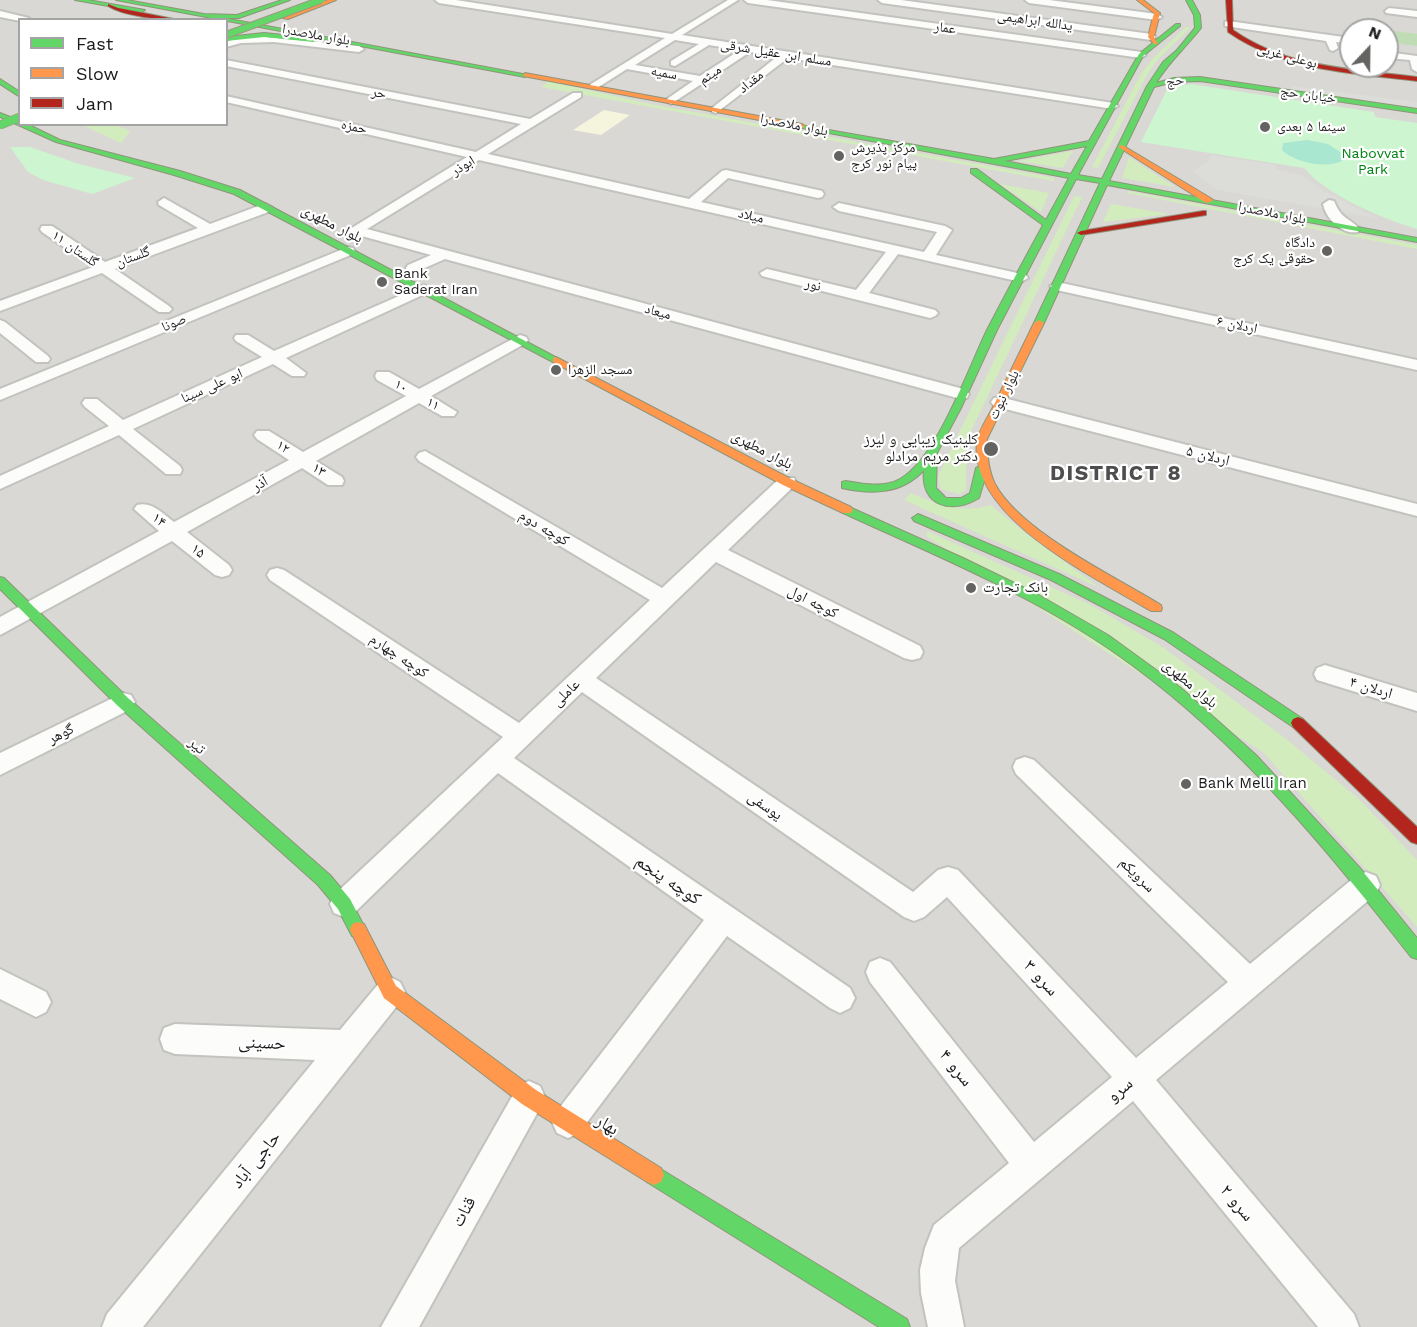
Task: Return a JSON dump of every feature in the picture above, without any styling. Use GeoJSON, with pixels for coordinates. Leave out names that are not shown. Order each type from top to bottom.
{"type":"FeatureCollection","features":[{"type":"Feature","properties":{"kind":"main road","name":"بلوار ملاصدرا"},"geometry":{"type":"LineString","coordinates":[[78,0],[115,3],[204,17]]}},
{"type":"Feature","properties":{"kind":"main road"},"geometry":{"type":"LineString","coordinates":[[204,17],[230,18],[287,0]]}},
{"type":"Feature","properties":{"kind":"main road"},"geometry":{"type":"LineString","coordinates":[[228,36],[321,0]]}},
{"type":"Feature","properties":{"kind":"main road"},"geometry":{"type":"LineString","coordinates":[[228,28],[333,0]]}},
{"type":"Feature","properties":{"kind":"main road"},"geometry":{"type":"LineString","coordinates":[[1140,0],[1155,9],[1157,16],[1154,40]]}},
{"type":"Feature","properties":{"kind":"main road"},"geometry":{"type":"LineString","coordinates":[[1228,24],[1232,10],[1229,0]]}},
{"type":"Feature","properties":{"kind":"main road"},"geometry":{"type":"LineString","coordinates":[[115,3],[116,9],[166,18]]}},
{"type":"Feature","properties":{"kind":"main road"},"geometry":{"type":"LineString","coordinates":[[272,5],[265,12],[286,15],[304,6]]}},
{"type":"Feature","properties":{"kind":"main road"},"geometry":{"type":"LineString","coordinates":[[299,32],[276,23],[304,6]]}},
{"type":"Feature","properties":{"kind":"main road"},"geometry":{"type":"LineString","coordinates":[[1194,6],[1198,25],[1187,23],[1181,14],[1194,6]]}},
{"type":"Feature","properties":{"kind":"main road","name":"بلوار نبوت"},"geometry":{"type":"LineString","coordinates":[[1165,614],[1054,544],[1022,520],[994,493],[982,468],[981,452],[982,439],[1081,233],[1091,143],[1141,55],[1154,40],[1164,39],[1181,14]]}},
{"type":"Feature","properties":{"kind":"main road","name":"بلوار ملاصدرا"},"geometry":{"type":"LineString","coordinates":[[228,21],[593,86],[991,162],[1086,186]]}},
{"type":"Feature","properties":{"kind":"main road","name":"بلوار ملاصدرا"},"geometry":{"type":"LineString","coordinates":[[228,24],[359,49],[522,85],[974,171],[1086,186],[1417,240]]}},
{"type":"Feature","properties":{"kind":"main road","name":"بوعلی غربی"},"geometry":{"type":"LineString","coordinates":[[1228,24],[1230,32],[1251,46],[1290,59],[1417,79]]}},
{"type":"Feature","properties":{"kind":"main road","name":"بلوار نبوت"},"geometry":{"type":"LineString","coordinates":[[932,454],[1048,225],[1122,147],[1150,86],[1165,63],[1182,48],[1198,25]]}},
{"type":"Feature","properties":{"kind":"main road"},"geometry":{"type":"LineString","coordinates":[[228,37],[314,40]]}},
{"type":"Feature","properties":{"kind":"main road"},"geometry":{"type":"LineString","coordinates":[[1182,48],[1183,66],[1200,79]]}},
{"type":"Feature","properties":{"kind":"main road"},"geometry":{"type":"LineString","coordinates":[[3,75],[18,93]]}},
{"type":"Feature","properties":{"kind":"main road"},"geometry":{"type":"LineString","coordinates":[[522,85],[542,83],[543,81],[537,76]]}},
{"type":"Feature","properties":{"kind":"main road","name":"حج"},"geometry":{"type":"LineString","coordinates":[[1150,86],[1174,80],[1200,79]]}},
{"type":"Feature","properties":{"kind":"main road","name":"خیابان حج"},"geometry":{"type":"LineString","coordinates":[[1200,79],[1417,111]]}},
{"type":"Feature","properties":{"kind":"main road"},"geometry":{"type":"LineString","coordinates":[[0,98],[18,108]]}},
{"type":"Feature","properties":{"kind":"main road"},"geometry":{"type":"LineString","coordinates":[[0,116],[18,110]]}},
{"type":"Feature","properties":{"kind":"main road","name":"بلوار مطهری"},"geometry":{"type":"LineString","coordinates":[[0,116],[18,124]]}},
{"type":"Feature","properties":{"kind":"main road"},"geometry":{"type":"LineString","coordinates":[[0,125],[18,118]]}},
{"type":"Feature","properties":{"kind":"main road","name":"بلوار مطهری"},"geometry":{"type":"LineString","coordinates":[[22,126],[65,145],[211,181],[266,208],[376,249]]}},
{"type":"Feature","properties":{"kind":"main road"},"geometry":{"type":"LineString","coordinates":[[52,126],[88,142],[113,147]]}},
{"type":"Feature","properties":{"kind":"main road","name":"بلوار مطهری"},"geometry":{"type":"LineString","coordinates":[[87,134],[113,147],[245,182],[351,238],[520,340],[788,482],[1027,594],[1136,661],[1212,723],[1324,836],[1366,885],[1417,951]]}},
{"type":"Feature","properties":{"kind":"main road"},"geometry":{"type":"LineString","coordinates":[[27,141],[65,145]]}},
{"type":"Feature","properties":{"kind":"main road"},"geometry":{"type":"LineString","coordinates":[[991,162],[1091,143]]}},
{"type":"Feature","properties":{"kind":"main road"},"geometry":{"type":"LineString","coordinates":[[1122,147],[1206,207]]}},
{"type":"Feature","properties":{"kind":"main road"},"geometry":{"type":"LineString","coordinates":[[974,171],[1048,225]]}},
{"type":"Feature","properties":{"kind":"main road","name":"بلوار ملاصدرا"},"geometry":{"type":"LineString","coordinates":[[1206,207],[1417,253]]}},
{"type":"Feature","properties":{"kind":"main road"},"geometry":{"type":"LineString","coordinates":[[1081,233],[1206,207]]}},
{"type":"Feature","properties":{"kind":"main road","name":"بلوار مطهری"},"geometry":{"type":"LineString","coordinates":[[408,266],[429,284]]}},
{"type":"Feature","properties":{"kind":"main road"},"geometry":{"type":"LineString","coordinates":[[932,454],[929,486],[931,491],[942,500],[949,502],[965,502],[975,495],[982,468]]}},
{"type":"Feature","properties":{"kind":"main road"},"geometry":{"type":"LineString","coordinates":[[884,502],[841,483],[881,489],[897,486],[912,476],[932,454]]}},
{"type":"Feature","properties":{"kind":"main road","name":"بلوار مطهری"},"geometry":{"type":"LineString","coordinates":[[904,511],[1055,577],[1169,636],[1295,720],[1417,837]]}},
{"type":"Feature","properties":{"kind":"main road","name":"تیر"},"geometry":{"type":"LineString","coordinates":[[0,581],[123,702],[314,870],[344,904]]}},
{"type":"Feature","properties":{"kind":"main road"},"geometry":{"type":"LineString","coordinates":[[1182,628],[1295,720]]}},
{"type":"Feature","properties":{"kind":"main road","name":"بهار"},"geometry":{"type":"LineString","coordinates":[[344,904],[390,992],[528,1097],[899,1327]]}},
{"type":"Feature","properties":{"kind":"street","name":"مسلم ابن عقیل شرقی"},"geometry":{"type":"LineString","coordinates":[[439,0],[1113,106]]}},
{"type":"Feature","properties":{"kind":"street"},"geometry":{"type":"LineString","coordinates":[[593,86],[734,0]]}},
{"type":"Feature","properties":{"kind":"street","name":"عمار"},"geometry":{"type":"LineString","coordinates":[[748,0],[1141,55]]}},
{"type":"Feature","properties":{"kind":"street","name":"یدالله ابراهیمی"},"geometry":{"type":"LineString","coordinates":[[882,0],[1154,40]]}},
{"type":"Feature","properties":{"kind":"street"},"geometry":{"type":"LineString","coordinates":[[1029,0],[1157,16]]}},
{"type":"Feature","properties":{"kind":"street"},"geometry":{"type":"LineString","coordinates":[[1389,11],[1417,14]]}},
{"type":"Feature","properties":{"kind":"street"},"geometry":{"type":"LineString","coordinates":[[0,14],[18,18]]}},
{"type":"Feature","properties":{"kind":"street"},"geometry":{"type":"LineString","coordinates":[[1228,24],[1339,46]]}},
{"type":"Feature","properties":{"kind":"street"},"geometry":{"type":"LineString","coordinates":[[228,44],[246,39],[266,39],[359,49]]}},
{"type":"Feature","properties":{"kind":"street"},"geometry":{"type":"LineString","coordinates":[[675,63],[708,42]]}},
{"type":"Feature","properties":{"kind":"street"},"geometry":{"type":"LineString","coordinates":[[1331,44],[1339,43]]}},
{"type":"Feature","properties":{"kind":"street"},"geometry":{"type":"LineString","coordinates":[[1327,66],[1331,44]]}},
{"type":"Feature","properties":{"kind":"street"},"geometry":{"type":"LineString","coordinates":[[1399,48],[1410,49]]}},
{"type":"Feature","properties":{"kind":"street","name":"میثم"},"geometry":{"type":"LineString","coordinates":[[671,101],[748,49]]}},
{"type":"Feature","properties":{"kind":"street","name":"مقداد"},"geometry":{"type":"LineString","coordinates":[[716,110],[786,55]]}},
{"type":"Feature","properties":{"kind":"street"},"geometry":{"type":"LineString","coordinates":[[1399,56],[1414,58],[1417,69]]}},
{"type":"Feature","properties":{"kind":"street","name":"حر"},"geometry":{"type":"LineString","coordinates":[[228,63],[532,123]]}},
{"type":"Feature","properties":{"kind":"street","name":"سمیه"},"geometry":{"type":"LineString","coordinates":[[625,66],[703,80]]}},
{"type":"Feature","properties":{"kind":"street","name":"ابوذر"},"geometry":{"type":"LineString","coordinates":[[351,238],[577,95]]}},
{"type":"Feature","properties":{"kind":"street","name":"حمزه"},"geometry":{"type":"LineString","coordinates":[[228,99],[481,155]]}},
{"type":"Feature","properties":{"kind":"street","name":"میلاد"},"geometry":{"type":"LineString","coordinates":[[481,155],[1021,278]]}},
{"type":"Feature","properties":{"kind":"street"},"geometry":{"type":"LineString","coordinates":[[692,203],[726,174],[818,194]]}},
{"type":"Feature","properties":{"kind":"street"},"geometry":{"type":"LineString","coordinates":[[164,202],[209,229]]}},
{"type":"Feature","properties":{"kind":"street"},"geometry":{"type":"LineString","coordinates":[[1329,204],[1329,210],[1336,219],[1353,229]]}},
{"type":"Feature","properties":{"kind":"street"},"geometry":{"type":"LineString","coordinates":[[839,207],[945,230],[928,257]]}},
{"type":"Feature","properties":{"kind":"street","name":"گلستان"},"geometry":{"type":"LineString","coordinates":[[0,306],[266,208]]}},
{"type":"Feature","properties":{"kind":"street","name":"گلستان ۱۱"},"geometry":{"type":"LineString","coordinates":[[47,229],[164,309]]}},
{"type":"Feature","properties":{"kind":"street","name":"میعاد"},"geometry":{"type":"LineString","coordinates":[[351,238],[444,254],[961,394]]}},
{"type":"Feature","properties":{"kind":"street","name":"صونا"},"geometry":{"type":"LineString","coordinates":[[0,395],[351,238]]}},
{"type":"Feature","properties":{"kind":"street"},"geometry":{"type":"LineString","coordinates":[[860,296],[895,249]]}},
{"type":"Feature","properties":{"kind":"street"},"geometry":{"type":"LineString","coordinates":[[408,266],[444,254]]}},
{"type":"Feature","properties":{"kind":"street","name":"نور"},"geometry":{"type":"LineString","coordinates":[[767,273],[930,314]]}},
{"type":"Feature","properties":{"kind":"street","name":"ابو علی سینا"},"geometry":{"type":"LineString","coordinates":[[0,483],[274,358],[429,284]]}},
{"type":"Feature","properties":{"kind":"street","name":"اردلان ۶"},"geometry":{"type":"LineString","coordinates":[[1057,286],[1417,364]]}},
{"type":"Feature","properties":{"kind":"street"},"geometry":{"type":"LineString","coordinates":[[0,325],[42,358]]}},
{"type":"Feature","properties":{"kind":"street"},"geometry":{"type":"LineString","coordinates":[[242,338],[298,373]]}},
{"type":"Feature","properties":{"kind":"street","name":"آذر"},"geometry":{"type":"LineString","coordinates":[[0,627],[520,340]]}},
{"type":"Feature","properties":{"kind":"street","name":"۱۰"},"geometry":{"type":"LineString","coordinates":[[383,376],[419,396]]}},
{"type":"Feature","properties":{"kind":"street","name":"۱۱"},"geometry":{"type":"LineString","coordinates":[[419,396],[448,412]]}},
{"type":"Feature","properties":{"kind":"street","name":"اردلان ۵"},"geometry":{"type":"LineString","coordinates":[[1000,402],[1417,510]]}},
{"type":"Feature","properties":{"kind":"street"},"geometry":{"type":"LineString","coordinates":[[91,403],[173,470]]}},
{"type":"Feature","properties":{"kind":"street","name":"۱۲"},"geometry":{"type":"LineString","coordinates":[[264,435],[303,460]]}},
{"type":"Feature","properties":{"kind":"street","name":"کوچه دوم"},"geometry":{"type":"LineString","coordinates":[[424,456],[664,599]]}},
{"type":"Feature","properties":{"kind":"street","name":"۱۳"},"geometry":{"type":"LineString","coordinates":[[303,460],[335,481]]}},
{"type":"Feature","properties":{"kind":"street","name":"عاملی"},"geometry":{"type":"LineString","coordinates":[[344,904],[788,482]]}},
{"type":"Feature","properties":{"kind":"street","name":"۱۴"},"geometry":{"type":"LineString","coordinates":[[144,509],[173,532]]}},
{"type":"Feature","properties":{"kind":"street","name":"۱۵"},"geometry":{"type":"LineString","coordinates":[[173,532],[222,570]]}},
{"type":"Feature","properties":{"kind":"street","name":"کوچه اول"},"geometry":{"type":"LineString","coordinates":[[714,552],[912,652]]}},
{"type":"Feature","properties":{"kind":"street","name":"کوچه چهارم"},"geometry":{"type":"LineString","coordinates":[[277,575],[520,736]]}},
{"type":"Feature","properties":{"kind":"street","name":"اردلان ۴"},"geometry":{"type":"LineString","coordinates":[[1325,674],[1417,702]]}},
{"type":"Feature","properties":{"kind":"street","name":"یوسفی"},"geometry":{"type":"LineString","coordinates":[[580,679],[914,908],[948,879]]}},
{"type":"Feature","properties":{"kind":"street","name":"گوهر"},"geometry":{"type":"LineString","coordinates":[[0,765],[123,702]]}},
{"type":"Feature","properties":{"kind":"street","name":"کوچه پنجم"},"geometry":{"type":"LineString","coordinates":[[496,759],[840,998]]}},
{"type":"Feature","properties":{"kind":"street","name":"سرویکم"},"geometry":{"type":"LineString","coordinates":[[1025,767],[1249,983]]}},
{"type":"Feature","properties":{"kind":"street","name":"سرو ۳"},"geometry":{"type":"LineString","coordinates":[[948,879],[1134,1078]]}},
{"type":"Feature","properties":{"kind":"street","name":"سرو"},"geometry":{"type":"LineString","coordinates":[[945,1327],[937,1283],[939,1253],[946,1237],[1366,885]]}},
{"type":"Feature","properties":{"kind":"street"},"geometry":{"type":"LineString","coordinates":[[568,1122],[723,918]]}},
{"type":"Feature","properties":{"kind":"street","name":"سرو ۴"},"geometry":{"type":"LineString","coordinates":[[880,972],[1031,1164]]}},
{"type":"Feature","properties":{"kind":"street"},"geometry":{"type":"LineString","coordinates":[[0,983],[36,1002]]}},
{"type":"Feature","properties":{"kind":"street","name":"حاجی آباد"},"geometry":{"type":"LineString","coordinates":[[120,1327],[390,992]]}},
{"type":"Feature","properties":{"kind":"street","name":"حسینی"},"geometry":{"type":"LineString","coordinates":[[175,1039],[348,1046]]}},
{"type":"Feature","properties":{"kind":"street","name":"سرو ۲"},"geometry":{"type":"LineString","coordinates":[[1134,1078],[1341,1327]]}},
{"type":"Feature","properties":{"kind":"street","name":"قنات"},"geometry":{"type":"LineString","coordinates":[[399,1327],[528,1097]]}},
{"type":"Feature","properties":{"kind":"shaded area"},"geometry":{"type":"Polygon","coordinates":[[[0,0],[1417,0],[1417,1327],[0,1327],[0,0]]]}},
{"type":"Feature","properties":{"kind":"shaded area"},"geometry":{"type":"Polygon","coordinates":[[[1292,86],[1417,102],[1417,107],[1292,91],[1292,86]]]}},
{"type":"Feature","properties":{"kind":"shaded area"},"geometry":{"type":"Polygon","coordinates":[[[604,110],[630,115],[601,135],[573,130],[604,110]]]}},
{"type":"Feature","properties":{"kind":"shaded area"},"geometry":{"type":"Polygon","coordinates":[[[1210,155],[1276,165],[1276,169],[1304,176],[1322,190],[1376,218],[1217,190],[1192,171],[1209,161],[1210,155]]]}},
{"type":"Feature","properties":{"kind":"green space"},"geometry":{"type":"Polygon","coordinates":[[[1186,27],[1191,27],[1158,59],[1147,75],[1098,168],[1092,167],[1141,74],[1153,58],[1186,27]]]}},
{"type":"Feature","properties":{"kind":"green space"},"geometry":{"type":"Polygon","coordinates":[[[1399,32],[1417,34],[1417,46],[1399,44],[1399,32]]]}},
{"type":"Feature","properties":{"kind":"green space"},"geometry":{"type":"Polygon","coordinates":[[[549,81],[650,104],[1055,178],[1053,181],[541,87],[549,81]]]}},
{"type":"Feature","properties":{"kind":"green space","name":"Nabovvat Park"},"geometry":{"type":"Polygon","coordinates":[[[1191,84],[1374,112],[1375,117],[1417,123],[1417,229],[1388,219],[1340,197],[1304,168],[1141,142],[1168,88],[1191,84]]]}},
{"type":"Feature","properties":{"kind":"green space"},"geometry":{"type":"Polygon","coordinates":[[[84,126],[118,126],[130,131],[121,143],[84,126]]]}},
{"type":"Feature","properties":{"kind":"green space"},"geometry":{"type":"Polygon","coordinates":[[[1307,140],[1328,144],[1345,155],[1345,159],[1330,164],[1312,164],[1288,155],[1282,150],[1283,143],[1307,140]]]}},
{"type":"Feature","properties":{"kind":"green space"},"geometry":{"type":"Polygon","coordinates":[[[10,147],[30,147],[79,164],[135,178],[92,194],[43,180],[28,172],[10,147]]]}},
{"type":"Feature","properties":{"kind":"green space"},"geometry":{"type":"Polygon","coordinates":[[[1073,151],[1063,168],[1018,161],[1073,151]]]}},
{"type":"Feature","properties":{"kind":"green space"},"geometry":{"type":"Polygon","coordinates":[[[1129,157],[1175,187],[1122,178],[1129,157]]]}},
{"type":"Feature","properties":{"kind":"green space"},"geometry":{"type":"Polygon","coordinates":[[[1000,184],[1049,193],[1041,212],[1000,184]]]}},
{"type":"Feature","properties":{"kind":"green space"},"geometry":{"type":"Polygon","coordinates":[[[1128,191],[1417,245],[1417,249],[1127,193],[1128,191]]]}},
{"type":"Feature","properties":{"kind":"green space"},"geometry":{"type":"Polygon","coordinates":[[[1074,196],[1082,197],[966,442],[966,490],[959,494],[941,489],[938,476],[1074,196]]]}},
{"type":"Feature","properties":{"kind":"green space"},"geometry":{"type":"Polygon","coordinates":[[[1111,204],[1169,214],[1103,222],[1111,204]]]}},
{"type":"Feature","properties":{"kind":"green space"},"geometry":{"type":"Polygon","coordinates":[[[911,493],[930,501],[960,508],[981,508],[991,505],[1100,588],[904,500],[911,493]]]}},
{"type":"Feature","properties":{"kind":"green space"},"geometry":{"type":"Polygon","coordinates":[[[927,531],[1091,605],[1164,648],[1285,738],[1359,799],[1417,860],[1417,927],[1264,753],[926,536],[927,531]]]}},
{"type":"Feature","properties":{"kind":"traffic: fast"},"geometry":{"type":"LineString","coordinates":[[78,0],[142,10]]}},
{"type":"Feature","properties":{"kind":"traffic: fast"},"geometry":{"type":"LineString","coordinates":[[119,0],[216,18]]}},
{"type":"Feature","properties":{"kind":"traffic: fast"},"geometry":{"type":"LineString","coordinates":[[206,15],[237,17],[287,0]]}},
{"type":"Feature","properties":{"kind":"traffic: fast"},"geometry":{"type":"LineString","coordinates":[[228,34],[321,0]]}},
{"type":"Feature","properties":{"kind":"traffic: fast"},"geometry":{"type":"LineString","coordinates":[[1039,323],[1142,101],[1165,63],[1179,51],[1198,28],[1197,15],[1189,0]]}},
{"type":"Feature","properties":{"kind":"traffic: fast"},"geometry":{"type":"LineString","coordinates":[[228,20],[525,75]]}},
{"type":"Feature","properties":{"kind":"traffic: fast"},"geometry":{"type":"LineString","coordinates":[[846,485],[880,488],[896,485],[911,477],[923,465],[945,429],[1009,297],[1132,69],[1141,55],[1178,25]]}},
{"type":"Feature","properties":{"kind":"traffic: fast"},"geometry":{"type":"LineString","coordinates":[[228,39],[264,35],[314,40]]}},
{"type":"Feature","properties":{"kind":"traffic: fast"},"geometry":{"type":"LineString","coordinates":[[1150,86],[1174,80],[1200,79],[1417,111]]}},
{"type":"Feature","properties":{"kind":"traffic: fast"},"geometry":{"type":"LineString","coordinates":[[0,81],[18,94]]}},
{"type":"Feature","properties":{"kind":"traffic: fast"},"geometry":{"type":"LineString","coordinates":[[0,115],[18,123]]}},
{"type":"Feature","properties":{"kind":"traffic: fast"},"geometry":{"type":"LineString","coordinates":[[0,125],[18,118]]}},
{"type":"Feature","properties":{"kind":"traffic: fast"},"geometry":{"type":"LineString","coordinates":[[25,126],[58,141],[177,173],[237,192],[556,360]]}},
{"type":"Feature","properties":{"kind":"traffic: fast"},"geometry":{"type":"LineString","coordinates":[[802,126],[1417,240]]}},
{"type":"Feature","properties":{"kind":"traffic: fast"},"geometry":{"type":"LineString","coordinates":[[991,162],[1091,143]]}},
{"type":"Feature","properties":{"kind":"traffic: fast"},"geometry":{"type":"LineString","coordinates":[[974,171],[1048,225]]}},
{"type":"Feature","properties":{"kind":"traffic: fast"},"geometry":{"type":"LineString","coordinates":[[932,454],[929,484],[933,494],[943,501],[963,501],[975,495],[982,468]]}},
{"type":"Feature","properties":{"kind":"traffic: fast"},"geometry":{"type":"LineString","coordinates":[[847,510],[1032,597],[1103,638],[1137,661],[1214,725],[1287,796],[1354,873],[1417,951]]}},
{"type":"Feature","properties":{"kind":"traffic: fast"},"geometry":{"type":"LineString","coordinates":[[918,518],[1055,577],[1169,636],[1298,723]]}},
{"type":"Feature","properties":{"kind":"traffic: fast"},"geometry":{"type":"LineString","coordinates":[[0,581],[123,702],[324,880],[344,904],[358,930]]}},
{"type":"Feature","properties":{"kind":"traffic: fast"},"geometry":{"type":"LineString","coordinates":[[654,1175],[899,1327]]}},
{"type":"Feature","properties":{"kind":"traffic: slow"},"geometry":{"type":"LineString","coordinates":[[286,18],[333,0]]}},
{"type":"Feature","properties":{"kind":"traffic: slow"},"geometry":{"type":"LineString","coordinates":[[1140,0],[1157,13],[1151,37],[1156,43]]}},
{"type":"Feature","properties":{"kind":"traffic: slow"},"geometry":{"type":"LineString","coordinates":[[525,75],[802,126]]}},
{"type":"Feature","properties":{"kind":"traffic: slow"},"geometry":{"type":"LineString","coordinates":[[1122,147],[1209,201]]}},
{"type":"Feature","properties":{"kind":"traffic: slow"},"geometry":{"type":"LineString","coordinates":[[1039,323],[982,439],[982,458],[987,476],[1004,505],[1043,538],[1156,608]]}},
{"type":"Feature","properties":{"kind":"traffic: slow"},"geometry":{"type":"LineString","coordinates":[[556,360],[787,482],[847,510]]}},
{"type":"Feature","properties":{"kind":"traffic: slow"},"geometry":{"type":"LineString","coordinates":[[358,930],[390,992],[529,1097],[654,1175]]}},
{"type":"Feature","properties":{"kind":"traffic: jam"},"geometry":{"type":"LineString","coordinates":[[1229,0],[1230,31],[1270,54],[1319,67],[1417,79]]}},
{"type":"Feature","properties":{"kind":"traffic: jam"},"geometry":{"type":"LineString","coordinates":[[110,5],[116,9],[166,18]]}},
{"type":"Feature","properties":{"kind":"traffic: jam"},"geometry":{"type":"LineString","coordinates":[[1081,233],[1203,213]]}},
{"type":"Feature","properties":{"kind":"traffic: jam"},"geometry":{"type":"LineString","coordinates":[[1298,723],[1417,837]]}},
{"type":"Feature","properties":{"kind":"place","name":"سینما ۵ بعدی"},"geometry":{"type":"Point","coordinates":[1265,127]}},
{"type":"Feature","properties":{"kind":"place","name":"مرکز پذیرش پیام نور کرج"},"geometry":{"type":"Point","coordinates":[839,156]}},
{"type":"Feature","properties":{"kind":"place","name":"دادگاه حقوقی یک کرج"},"geometry":{"type":"Point","coordinates":[1327,251]}},
{"type":"Feature","properties":{"kind":"place","name":"Bank Saderat Iran"},"geometry":{"type":"Point","coordinates":[382,282]}},
{"type":"Feature","properties":{"kind":"place","name":"مسجد الزهرا"},"geometry":{"type":"Point","coordinates":[556,370]}},
{"type":"Feature","properties":{"kind":"place","name":"کلینیک زیبایی و لیرز دکتر مریم مرادلو"},"geometry":{"type":"Point","coordinates":[991,449]}},
{"type":"Feature","properties":{"kind":"place","name":"بانک تجارت"},"geometry":{"type":"Point","coordinates":[971,588]}},
{"type":"Feature","properties":{"kind":"place","name":"Bank Melli Iran"},"geometry":{"type":"Point","coordinates":[1186,784]}},
{"type":"Feature","properties":{"kind":"district","name":"DISTRICT 8"},"geometry":{"type":"Point","coordinates":[1116,474]}}]}
